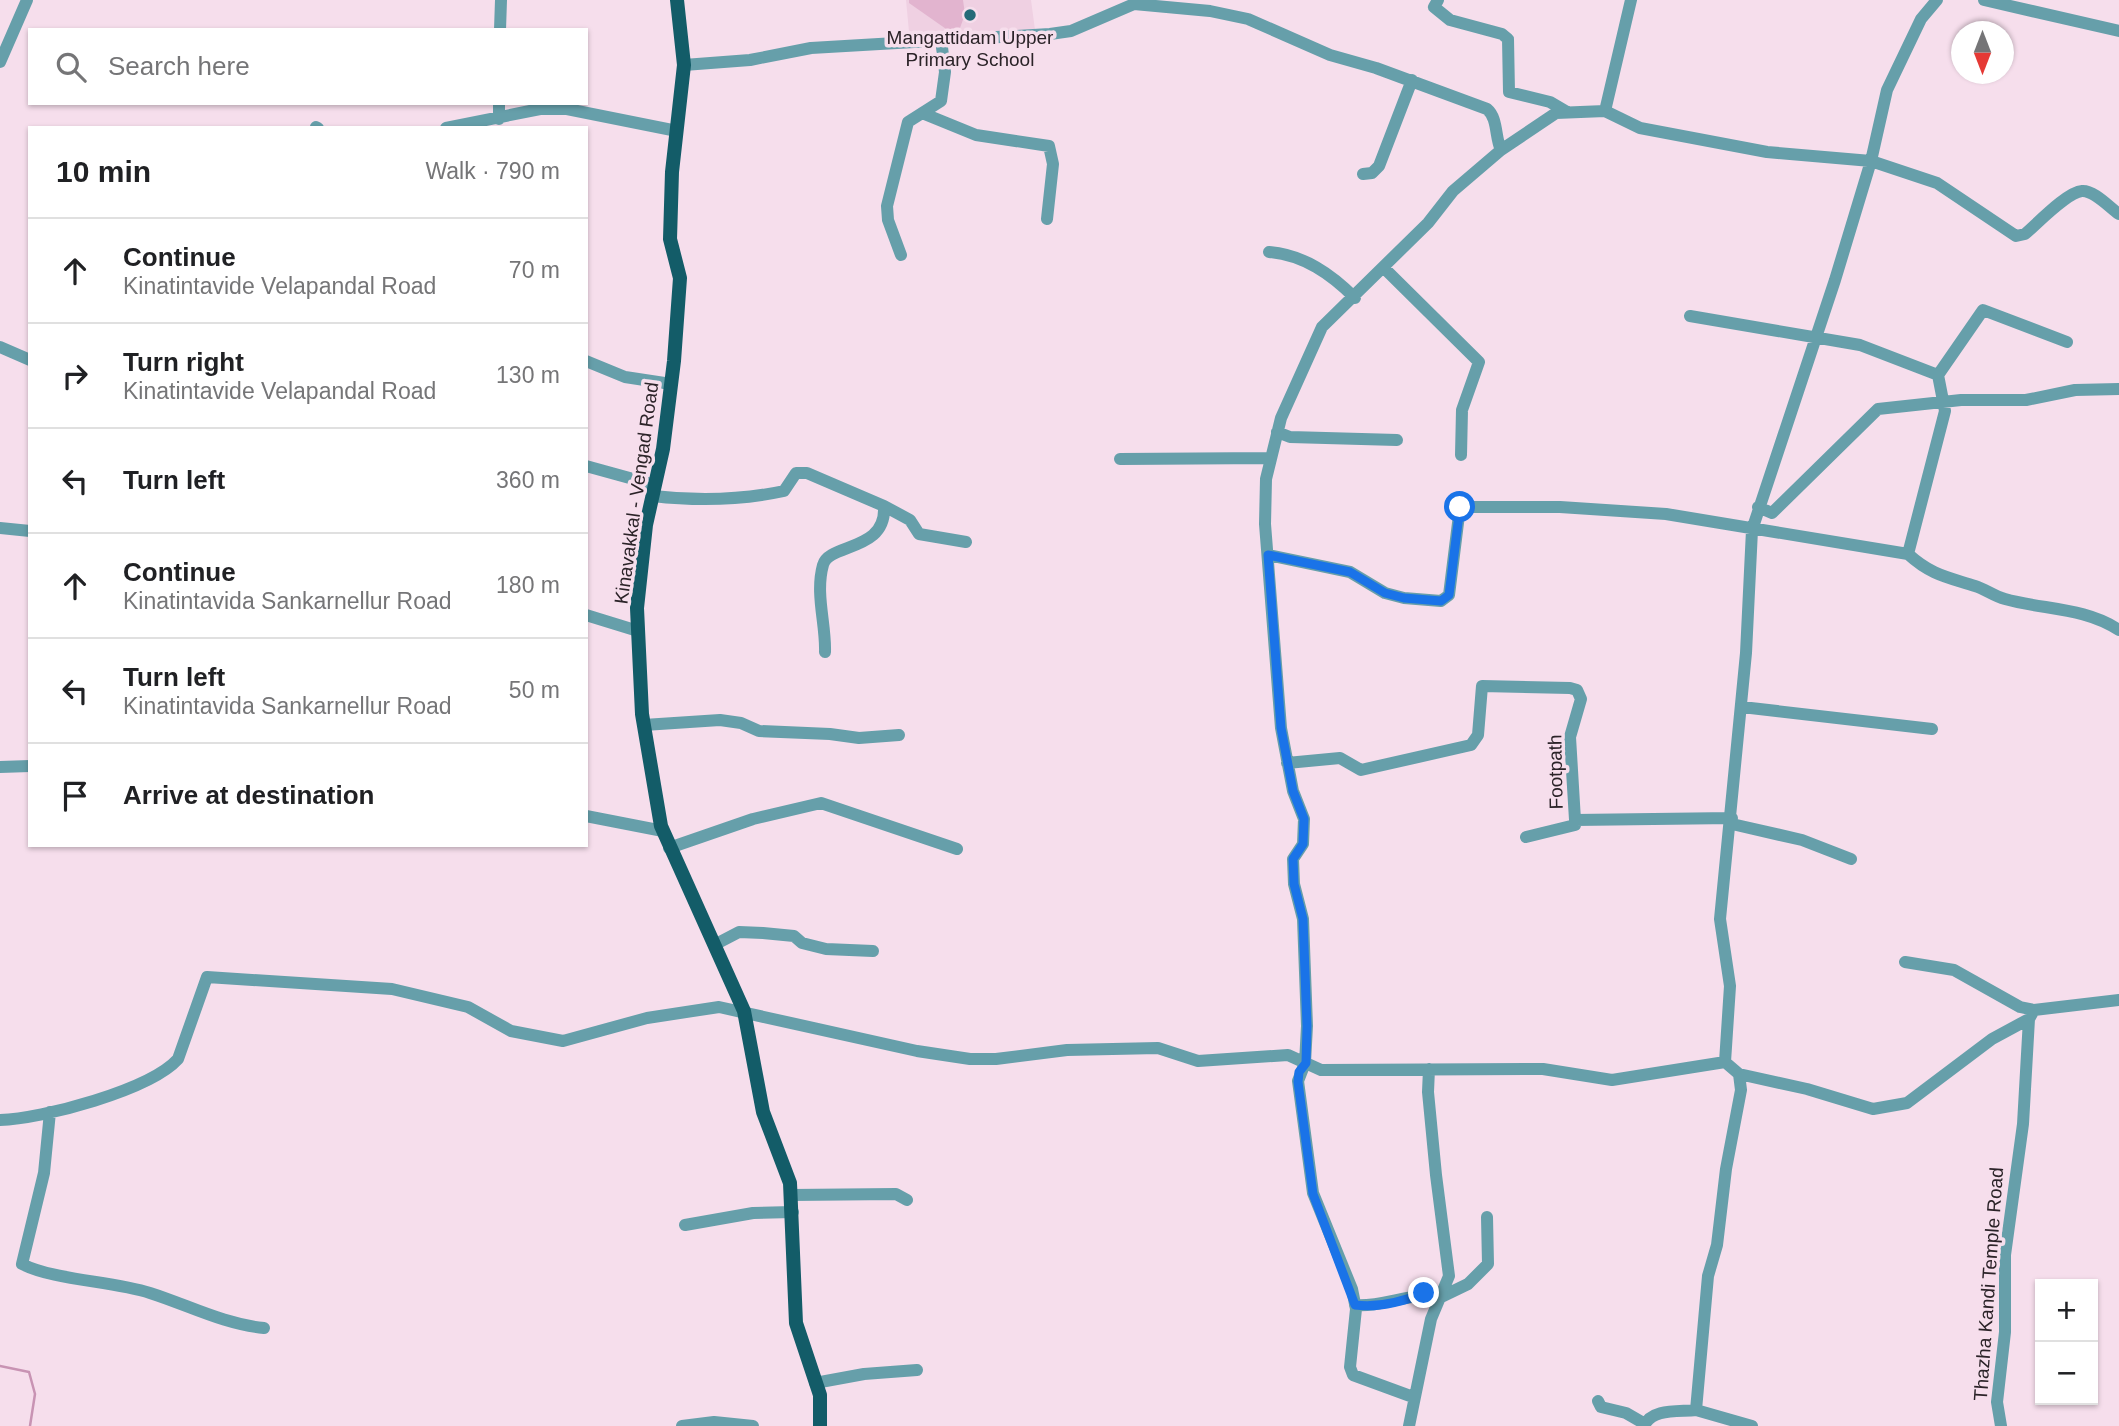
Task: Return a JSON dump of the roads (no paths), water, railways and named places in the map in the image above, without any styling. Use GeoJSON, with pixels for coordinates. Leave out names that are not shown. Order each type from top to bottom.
{"type":"FeatureCollection","features":[{"type":"Feature","properties":{"kind":"main road","name":"Kinavakkal - Vengad Road"},"geometry":{"type":"LineString","coordinates":[[677,0],[684,65],[670,239],[680,278],[671,384],[636,608],[644,725],[668,848],[716,944],[744,1011],[763,1112],[790,1183],[796,1323],[820,1395],[820,1426]]}},
{"type":"Feature","properties":{"kind":"street"},"geometry":{"type":"LineString","coordinates":[[0,62],[27,0]]}},
{"type":"Feature","properties":{"kind":"street"},"geometry":{"type":"LineString","coordinates":[[500,0],[500,28]]}},
{"type":"Feature","properties":{"kind":"street"},"geometry":{"type":"LineString","coordinates":[[1226,0],[1226,14]]}},
{"type":"Feature","properties":{"kind":"street"},"geometry":{"type":"LineString","coordinates":[[1438,0],[1434,7],[1450,20],[1502,34],[1508,39],[1509,92],[1550,102],[1568,113]]}},
{"type":"Feature","properties":{"kind":"street"},"geometry":{"type":"LineString","coordinates":[[1605,111],[1631,0]]}},
{"type":"Feature","properties":{"kind":"street"},"geometry":{"type":"LineString","coordinates":[[1726,1062],[1730,986],[1720,919],[1742,707],[1752,530],[1871,161],[1887,90],[1922,19],[1937,0]]}},
{"type":"Feature","properties":{"kind":"street"},"geometry":{"type":"LineString","coordinates":[[1987,1],[2119,31]]}},
{"type":"Feature","properties":{"kind":"street"},"geometry":{"type":"LineString","coordinates":[[684,65],[750,60],[811,48],[941,39],[1004,38],[1071,31],[1134,4],[1248,19],[1330,55],[1412,80],[1487,109],[1494,118],[1495,139],[1501,150]]}},
{"type":"Feature","properties":{"kind":"street"},"geometry":{"type":"LineString","coordinates":[[901,255],[888,220],[887,206],[908,122],[941,102],[945,72],[941,39]]}},
{"type":"Feature","properties":{"kind":"street"},"geometry":{"type":"LineString","coordinates":[[1363,174],[1372,173],[1379,166],[1412,80]]}},
{"type":"Feature","properties":{"kind":"street"},"geometry":{"type":"LineString","coordinates":[[499,105],[499,120]]}},
{"type":"Feature","properties":{"kind":"street"},"geometry":{"type":"LineString","coordinates":[[459,126],[499,120],[540,109],[567,109],[677,131]]}},
{"type":"Feature","properties":{"kind":"street"},"geometry":{"type":"LineString","coordinates":[[1413,1397],[1353,1375],[1350,1367],[1355,1338],[1355,1305],[1313,1194],[1298,1082],[1299,1072],[1306,1063],[1303,919],[1294,884],[1293,859],[1303,844],[1304,819],[1293,791],[1281,728],[1266,490],[1277,432],[1305,360],[1322,327],[1428,223],[1453,191],[1501,150],[1556,113],[1605,111],[1640,128],[1767,152],[1871,161],[1937,183],[2016,236],[2025,234],[2072,195],[2082,191],[2091,193],[2119,214]]}},
{"type":"Feature","properties":{"kind":"street"},"geometry":{"type":"LineString","coordinates":[[922,113],[976,135],[1049,146],[1053,164],[1047,219]]}},
{"type":"Feature","properties":{"kind":"street"},"geometry":{"type":"LineString","coordinates":[[1269,252],[1284,253],[1330,274],[1354,298]]}},
{"type":"Feature","properties":{"kind":"street"},"geometry":{"type":"LineString","coordinates":[[1384,268],[1479,362],[1462,410],[1461,455]]}},
{"type":"Feature","properties":{"kind":"street"},"geometry":{"type":"LineString","coordinates":[[1908,554],[1945,411],[1938,376],[1983,310],[2067,342]]}},
{"type":"Feature","properties":{"kind":"street"},"geometry":{"type":"LineString","coordinates":[[1690,316],[1860,345],[1938,376]]}},
{"type":"Feature","properties":{"kind":"street"},"geometry":{"type":"LineString","coordinates":[[0,347],[28,359]]}},
{"type":"Feature","properties":{"kind":"street"},"geometry":{"type":"LineString","coordinates":[[588,362],[625,377],[671,384]]}},
{"type":"Feature","properties":{"kind":"street"},"geometry":{"type":"LineString","coordinates":[[1758,507],[1772,513],[1878,409],[1943,402],[2026,400],[2076,390],[2119,389]]}},
{"type":"Feature","properties":{"kind":"street"},"geometry":{"type":"LineString","coordinates":[[1277,432],[1290,437],[1397,440]]}},
{"type":"Feature","properties":{"kind":"street"},"geometry":{"type":"LineString","coordinates":[[1120,459],[1271,458]]}},
{"type":"Feature","properties":{"kind":"street"},"geometry":{"type":"LineString","coordinates":[[588,467],[683,500],[765,495],[784,491],[796,473],[807,473],[910,520],[919,534],[966,542]]}},
{"type":"Feature","properties":{"kind":"street"},"geometry":{"type":"LineString","coordinates":[[825,652],[820,612],[823,564],[829,557],[855,547],[877,533],[885,517],[884,506]]}},
{"type":"Feature","properties":{"kind":"street"},"geometry":{"type":"LineString","coordinates":[[1268,555],[1350,572],[1385,593],[1404,598],[1441,601],[1449,595],[1460,507],[1560,507],[1665,513],[1752,530],[1908,554],[1921,566],[1947,579],[1976,586],[2004,599],[2067,609],[2105,621],[2119,630]]}},
{"type":"Feature","properties":{"kind":"street"},"geometry":{"type":"LineString","coordinates":[[0,528],[28,531]]}},
{"type":"Feature","properties":{"kind":"street"},"geometry":{"type":"LineString","coordinates":[[588,616],[638,631]]}},
{"type":"Feature","properties":{"kind":"street","name":"Footpath"},"geometry":{"type":"LineString","coordinates":[[1287,763],[1340,758],[1361,770],[1471,745],[1478,735],[1482,686],[1570,688],[1577,690],[1580,699],[1570,737],[1575,820]]}},
{"type":"Feature","properties":{"kind":"street"},"geometry":{"type":"LineString","coordinates":[[1742,707],[1932,729]]}},
{"type":"Feature","properties":{"kind":"street"},"geometry":{"type":"LineString","coordinates":[[644,725],[720,720],[741,723],[759,731],[859,738],[899,735]]}},
{"type":"Feature","properties":{"kind":"street"},"geometry":{"type":"LineString","coordinates":[[0,767],[28,766]]}},
{"type":"Feature","properties":{"kind":"street"},"geometry":{"type":"LineString","coordinates":[[668,848],[753,819],[821,803],[850,816],[934,839],[957,849]]}},
{"type":"Feature","properties":{"kind":"street"},"geometry":{"type":"LineString","coordinates":[[588,816],[663,831]]}},
{"type":"Feature","properties":{"kind":"street"},"geometry":{"type":"LineString","coordinates":[[1526,837],[1566,830],[1575,825],[1575,820],[1732,821],[1802,840],[1851,859]]}},
{"type":"Feature","properties":{"kind":"street"},"geometry":{"type":"LineString","coordinates":[[716,944],[739,932],[763,933],[794,936],[802,943],[826,949],[873,951]]}},
{"type":"Feature","properties":{"kind":"street"},"geometry":{"type":"LineString","coordinates":[[1905,962],[1954,970],[2031,1015]]}},
{"type":"Feature","properties":{"kind":"street"},"geometry":{"type":"LineString","coordinates":[[0,1120],[25,1119],[142,1085],[169,1070],[178,1059],[207,977],[392,989],[468,1007],[511,1031],[564,1041],[647,1018],[719,1007],[917,1051],[970,1059],[996,1059],[1067,1050],[1158,1048],[1198,1061],[1288,1055],[1321,1070],[1543,1069],[1612,1080],[1726,1062]]}},
{"type":"Feature","properties":{"kind":"street"},"geometry":{"type":"LineString","coordinates":[[1726,1062],[1739,1074],[1807,1089],[1873,1109],[1906,1103],[1992,1039],[2031,1015],[2119,1000]]}},
{"type":"Feature","properties":{"kind":"street","name":"Thazha Kandi Temple Road"},"geometry":{"type":"LineString","coordinates":[[2001,1426],[1997,1402],[2006,1332],[2006,1255],[2023,1124],[2031,1015]]}},
{"type":"Feature","properties":{"kind":"street"},"geometry":{"type":"LineString","coordinates":[[1409,1426],[1431,1319],[1449,1276],[1436,1175],[1428,1092],[1429,1069]]}},
{"type":"Feature","properties":{"kind":"street"},"geometry":{"type":"LineString","coordinates":[[1696,1410],[1708,1276],[1717,1245],[1726,1168],[1741,1090],[1739,1074]]}},
{"type":"Feature","properties":{"kind":"street"},"geometry":{"type":"LineString","coordinates":[[50,1112],[44,1173],[22,1264],[32,1269],[95,1279],[149,1293],[236,1326],[264,1328]]}},
{"type":"Feature","properties":{"kind":"street"},"geometry":{"type":"LineString","coordinates":[[791,1195],[895,1194],[907,1200]]}},
{"type":"Feature","properties":{"kind":"street"},"geometry":{"type":"LineString","coordinates":[[685,1226],[753,1213],[793,1212]]}},
{"type":"Feature","properties":{"kind":"street"},"geometry":{"type":"LineString","coordinates":[[1355,1305],[1392,1303],[1424,1293],[1439,1298],[1468,1284],[1488,1264],[1488,1217]]}},
{"type":"Feature","properties":{"kind":"street"},"geometry":{"type":"LineString","coordinates":[[815,1383],[864,1374],[918,1370]]}},
{"type":"Feature","properties":{"kind":"street"},"geometry":{"type":"LineString","coordinates":[[1598,1401],[1601,1407],[1626,1413],[1645,1425],[1647,1419],[1657,1413],[1696,1410],[1752,1426]]}},
{"type":"Feature","properties":{"kind":"street"},"geometry":{"type":"LineString","coordinates":[[682,1426],[714,1422],[753,1426]]}},
{"type":"Feature","properties":{"kind":"waterway"},"geometry":{"type":"LineString","coordinates":[[0,1366],[29,1372],[35,1394],[30,1426]]}},
{"type":"Feature","properties":{"kind":"place","name":"Mangattidam Upper Primary School"},"geometry":{"type":"Point","coordinates":[970,15]}}]}
